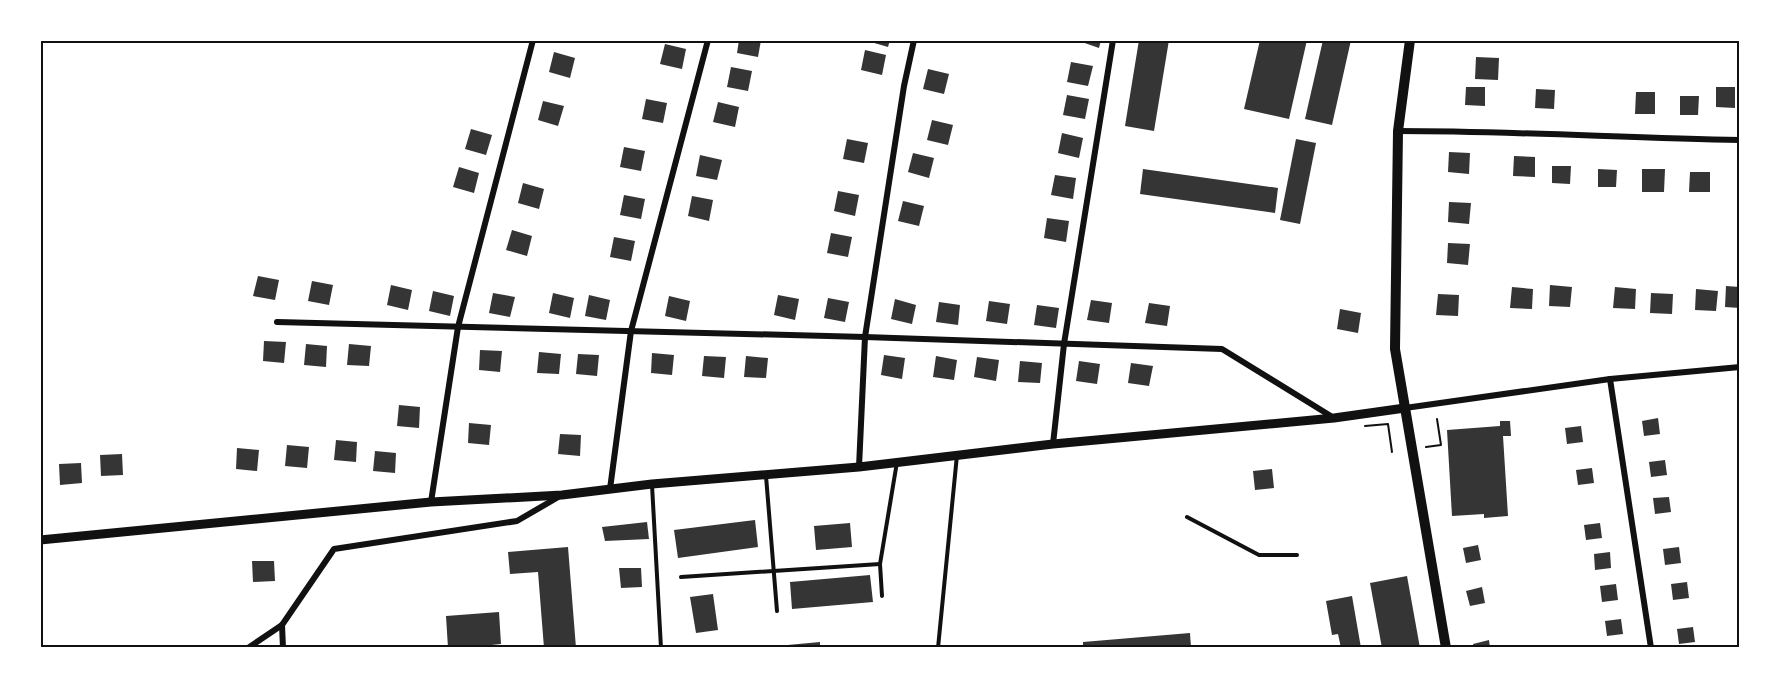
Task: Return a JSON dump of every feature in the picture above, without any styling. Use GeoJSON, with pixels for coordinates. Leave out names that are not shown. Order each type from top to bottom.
{"type":"FeatureCollection","features":[{"type":"Feature","properties":{"kind":"main road"},"geometry":{"type":"LineString","coordinates":[[1410,40],[1398,131],[1395,349],[1446,648]]}},
{"type":"Feature","properties":{"kind":"street"},"geometry":{"type":"LineString","coordinates":[[431,502],[458,327],[533,40]]}},
{"type":"Feature","properties":{"kind":"street"},"geometry":{"type":"LineString","coordinates":[[610,489],[631,331],[708,40]]}},
{"type":"Feature","properties":{"kind":"street"},"geometry":{"type":"LineString","coordinates":[[859,467],[865,337],[904,86],[914,40]]}},
{"type":"Feature","properties":{"kind":"street"},"geometry":{"type":"LineString","coordinates":[[1053,444],[1064,344],[1113,40]]}},
{"type":"Feature","properties":{"kind":"street"},"geometry":{"type":"LineString","coordinates":[[1398,131],[1740,140]]}},
{"type":"Feature","properties":{"kind":"street"},"geometry":{"type":"LineString","coordinates":[[277,322],[1222,349],[1334,418]]}},
{"type":"Feature","properties":{"kind":"street"},"geometry":{"type":"LineString","coordinates":[[40,540],[431,502],[562,495],[652,484],[859,467],[1053,444],[1334,418],[1610,379],[1740,367]]}},
{"type":"Feature","properties":{"kind":"street"},"geometry":{"type":"LineString","coordinates":[[1610,379],[1650,648]]}},
{"type":"Feature","properties":{"kind":"street"},"geometry":{"type":"LineString","coordinates":[[248,648],[282,625],[334,549],[517,521],[562,495]]}},
{"type":"Feature","properties":{"kind":"street"},"geometry":{"type":"LineString","coordinates":[[282,625],[283,648]]}},
{"type":"Feature","properties":{"kind":"lane"},"geometry":{"type":"LineString","coordinates":[[938,648],[957,454]]}},
{"type":"Feature","properties":{"kind":"lane"},"geometry":{"type":"LineString","coordinates":[[882,596],[879,564],[897,462]]}},
{"type":"Feature","properties":{"kind":"lane"},"geometry":{"type":"LineString","coordinates":[[766,475],[777,611]]}},
{"type":"Feature","properties":{"kind":"lane"},"geometry":{"type":"LineString","coordinates":[[652,484],[661,648]]}},
{"type":"Feature","properties":{"kind":"lane"},"geometry":{"type":"LineString","coordinates":[[1186,517],[1259,555],[1297,555]]}},
{"type":"Feature","properties":{"kind":"lane"},"geometry":{"type":"LineString","coordinates":[[681,577],[879,564]]}},
{"type":"Feature","properties":{"kind":"path"},"geometry":{"type":"LineString","coordinates":[[1426,447],[1441,445],[1437,419]]}},
{"type":"Feature","properties":{"kind":"path"},"geometry":{"type":"LineString","coordinates":[[1360,426],[1388,424],[1392,452]]}},
{"type":"Feature","properties":{"kind":"building"},"geometry":{"type":"Polygon","coordinates":[[[739,40],[761,40],[758,57],[737,53],[739,40]]]}},
{"type":"Feature","properties":{"kind":"building"},"geometry":{"type":"Polygon","coordinates":[[[864,40],[890,40],[888,47],[864,40]]]}},
{"type":"Feature","properties":{"kind":"building"},"geometry":{"type":"Polygon","coordinates":[[[1076,40],[1101,40],[1099,48],[1076,40]]]}},
{"type":"Feature","properties":{"kind":"building"},"geometry":{"type":"Polygon","coordinates":[[[1139,40],[1169,40],[1154,131],[1125,126],[1139,40]]]}},
{"type":"Feature","properties":{"kind":"building"},"geometry":{"type":"Polygon","coordinates":[[[1260,40],[1307,40],[1289,119],[1244,109],[1260,40]]]}},
{"type":"Feature","properties":{"kind":"building"},"geometry":{"type":"Polygon","coordinates":[[[1323,40],[1351,40],[1332,125],[1305,119],[1323,40]]]}},
{"type":"Feature","properties":{"kind":"building"},"geometry":{"type":"Polygon","coordinates":[[[665,44],[686,49],[682,69],[660,64],[665,44]]]}},
{"type":"Feature","properties":{"kind":"building"},"geometry":{"type":"Polygon","coordinates":[[[865,50],[886,55],[882,75],[861,70],[865,50]]]}},
{"type":"Feature","properties":{"kind":"building"},"geometry":{"type":"Polygon","coordinates":[[[554,52],[575,58],[570,78],[549,72],[554,52]]]}},
{"type":"Feature","properties":{"kind":"building"},"geometry":{"type":"Polygon","coordinates":[[[1476,57],[1499,58],[1498,80],[1475,79],[1476,57]]]}},
{"type":"Feature","properties":{"kind":"building"},"geometry":{"type":"Polygon","coordinates":[[[1071,62],[1093,66],[1088,86],[1067,82],[1071,62]]]}},
{"type":"Feature","properties":{"kind":"building"},"geometry":{"type":"Polygon","coordinates":[[[731,67],[752,71],[748,91],[727,87],[731,67]]]}},
{"type":"Feature","properties":{"kind":"building"},"geometry":{"type":"Polygon","coordinates":[[[928,69],[949,74],[944,94],[923,89],[928,69]]]}},
{"type":"Feature","properties":{"kind":"building"},"geometry":{"type":"Polygon","coordinates":[[[1466,87],[1485,87],[1485,106],[1465,105],[1466,87]]]}},
{"type":"Feature","properties":{"kind":"building"},"geometry":{"type":"Polygon","coordinates":[[[1716,87],[1735,87],[1735,108],[1716,107],[1716,87]]]}},
{"type":"Feature","properties":{"kind":"building"},"geometry":{"type":"Polygon","coordinates":[[[1536,89],[1555,90],[1554,109],[1535,108],[1536,89]]]}},
{"type":"Feature","properties":{"kind":"building"},"geometry":{"type":"Polygon","coordinates":[[[1636,92],[1655,92],[1655,114],[1635,114],[1636,92]]]}},
{"type":"Feature","properties":{"kind":"building"},"geometry":{"type":"Polygon","coordinates":[[[1067,95],[1089,99],[1085,119],[1063,115],[1067,95]]]}},
{"type":"Feature","properties":{"kind":"building"},"geometry":{"type":"Polygon","coordinates":[[[1680,96],[1699,96],[1698,115],[1680,115],[1680,96]]]}},
{"type":"Feature","properties":{"kind":"building"},"geometry":{"type":"Polygon","coordinates":[[[646,99],[667,103],[663,123],[642,119],[646,99]]]}},
{"type":"Feature","properties":{"kind":"building"},"geometry":{"type":"Polygon","coordinates":[[[543,101],[564,106],[558,126],[538,120],[543,101]]]}},
{"type":"Feature","properties":{"kind":"building"},"geometry":{"type":"Polygon","coordinates":[[[718,102],[739,107],[735,127],[713,122],[718,102]]]}},
{"type":"Feature","properties":{"kind":"building"},"geometry":{"type":"Polygon","coordinates":[[[932,120],[953,125],[948,145],[927,140],[932,120]]]}},
{"type":"Feature","properties":{"kind":"building"},"geometry":{"type":"Polygon","coordinates":[[[471,129],[492,135],[486,155],[465,149],[471,129]]]}},
{"type":"Feature","properties":{"kind":"building"},"geometry":{"type":"Polygon","coordinates":[[[1062,133],[1083,138],[1079,158],[1058,153],[1062,133]]]}},
{"type":"Feature","properties":{"kind":"building"},"geometry":{"type":"Polygon","coordinates":[[[847,139],[868,143],[864,163],[843,159],[847,139]]]}},
{"type":"Feature","properties":{"kind":"building"},"geometry":{"type":"Polygon","coordinates":[[[1296,139],[1316,143],[1300,224],[1280,220],[1296,139]]]}},
{"type":"Feature","properties":{"kind":"building"},"geometry":{"type":"Polygon","coordinates":[[[624,147],[645,151],[641,171],[620,167],[624,147]]]}},
{"type":"Feature","properties":{"kind":"building"},"geometry":{"type":"Polygon","coordinates":[[[1449,152],[1470,153],[1469,174],[1448,172],[1449,152]]]}},
{"type":"Feature","properties":{"kind":"building"},"geometry":{"type":"Polygon","coordinates":[[[913,153],[934,158],[929,178],[908,172],[913,153]]]}},
{"type":"Feature","properties":{"kind":"building"},"geometry":{"type":"Polygon","coordinates":[[[700,155],[722,160],[717,180],[696,176],[700,155]]]}},
{"type":"Feature","properties":{"kind":"building"},"geometry":{"type":"Polygon","coordinates":[[[1514,156],[1535,157],[1535,177],[1513,176],[1514,156]]]}},
{"type":"Feature","properties":{"kind":"building"},"geometry":{"type":"Polygon","coordinates":[[[1552,166],[1571,166],[1570,184],[1552,183],[1552,166]]]}},
{"type":"Feature","properties":{"kind":"building"},"geometry":{"type":"Polygon","coordinates":[[[459,167],[479,173],[474,193],[453,187],[459,167]]]}},
{"type":"Feature","properties":{"kind":"building"},"geometry":{"type":"Polygon","coordinates":[[[1143,169],[1278,188],[1275,213],[1140,194],[1143,169]]]}},
{"type":"Feature","properties":{"kind":"building"},"geometry":{"type":"Polygon","coordinates":[[[1598,169],[1617,170],[1616,187],[1598,187],[1598,169]]]}},
{"type":"Feature","properties":{"kind":"building"},"geometry":{"type":"Polygon","coordinates":[[[1642,169],[1665,169],[1664,192],[1642,192],[1642,169]]]}},
{"type":"Feature","properties":{"kind":"building"},"geometry":{"type":"Polygon","coordinates":[[[1690,172],[1710,172],[1710,192],[1689,192],[1690,172]]]}},
{"type":"Feature","properties":{"kind":"building"},"geometry":{"type":"Polygon","coordinates":[[[1055,175],[1076,178],[1073,199],[1051,195],[1055,175]]]}},
{"type":"Feature","properties":{"kind":"building"},"geometry":{"type":"Polygon","coordinates":[[[523,183],[544,189],[539,209],[518,203],[523,183]]]}},
{"type":"Feature","properties":{"kind":"building"},"geometry":{"type":"Polygon","coordinates":[[[838,191],[859,195],[855,216],[834,211],[838,191]]]}},
{"type":"Feature","properties":{"kind":"building"},"geometry":{"type":"Polygon","coordinates":[[[624,195],[645,199],[641,219],[620,215],[624,195]]]}},
{"type":"Feature","properties":{"kind":"building"},"geometry":{"type":"Polygon","coordinates":[[[692,196],[713,200],[709,221],[688,216],[692,196]]]}},
{"type":"Feature","properties":{"kind":"building"},"geometry":{"type":"Polygon","coordinates":[[[903,201],[924,206],[919,226],[898,221],[903,201]]]}},
{"type":"Feature","properties":{"kind":"building"},"geometry":{"type":"Polygon","coordinates":[[[1449,202],[1471,203],[1469,224],[1448,222],[1449,202]]]}},
{"type":"Feature","properties":{"kind":"building"},"geometry":{"type":"Polygon","coordinates":[[[1047,218],[1069,221],[1066,242],[1044,238],[1047,218]]]}},
{"type":"Feature","properties":{"kind":"building"},"geometry":{"type":"Polygon","coordinates":[[[512,230],[532,236],[527,256],[506,250],[512,230]]]}},
{"type":"Feature","properties":{"kind":"building"},"geometry":{"type":"Polygon","coordinates":[[[831,233],[852,237],[848,257],[827,253],[831,233]]]}},
{"type":"Feature","properties":{"kind":"building"},"geometry":{"type":"Polygon","coordinates":[[[614,237],[635,241],[631,261],[610,257],[614,237]]]}},
{"type":"Feature","properties":{"kind":"building"},"geometry":{"type":"Polygon","coordinates":[[[1448,243],[1470,244],[1468,265],[1447,263],[1448,243]]]}},
{"type":"Feature","properties":{"kind":"building"},"geometry":{"type":"Polygon","coordinates":[[[258,276],[279,280],[275,300],[253,296],[258,276]]]}},
{"type":"Feature","properties":{"kind":"building"},"geometry":{"type":"Polygon","coordinates":[[[312,281],[333,285],[329,305],[308,301],[312,281]]]}},
{"type":"Feature","properties":{"kind":"building"},"geometry":{"type":"Polygon","coordinates":[[[391,285],[412,290],[408,310],[387,305],[391,285]]]}},
{"type":"Feature","properties":{"kind":"building"},"geometry":{"type":"Polygon","coordinates":[[[1550,285],[1572,287],[1570,307],[1549,306],[1550,285]]]}},
{"type":"Feature","properties":{"kind":"building"},"geometry":{"type":"Polygon","coordinates":[[[1726,286],[1740,287],[1740,308],[1725,307],[1726,286]]]}},
{"type":"Feature","properties":{"kind":"building"},"geometry":{"type":"Polygon","coordinates":[[[1512,287],[1533,289],[1532,309],[1510,308],[1512,287]]]}},
{"type":"Feature","properties":{"kind":"building"},"geometry":{"type":"Polygon","coordinates":[[[1615,287],[1636,289],[1635,309],[1613,308],[1615,287]]]}},
{"type":"Feature","properties":{"kind":"building"},"geometry":{"type":"Polygon","coordinates":[[[1696,289],[1718,291],[1716,311],[1695,310],[1696,289]]]}},
{"type":"Feature","properties":{"kind":"building"},"geometry":{"type":"Polygon","coordinates":[[[433,291],[454,296],[450,316],[429,311],[433,291]]]}},
{"type":"Feature","properties":{"kind":"building"},"geometry":{"type":"Polygon","coordinates":[[[493,293],[515,297],[510,317],[489,313],[493,293]]]}},
{"type":"Feature","properties":{"kind":"building"},"geometry":{"type":"Polygon","coordinates":[[[553,293],[574,298],[570,318],[549,313],[553,293]]]}},
{"type":"Feature","properties":{"kind":"building"},"geometry":{"type":"Polygon","coordinates":[[[1651,293],[1673,294],[1672,314],[1650,313],[1651,293]]]}},
{"type":"Feature","properties":{"kind":"building"},"geometry":{"type":"Polygon","coordinates":[[[1438,294],[1459,295],[1458,316],[1436,315],[1438,294]]]}},
{"type":"Feature","properties":{"kind":"building"},"geometry":{"type":"Polygon","coordinates":[[[589,295],[610,300],[606,320],[585,316],[589,295]]]}},
{"type":"Feature","properties":{"kind":"building"},"geometry":{"type":"Polygon","coordinates":[[[778,295],[799,299],[795,320],[774,315],[778,295]]]}},
{"type":"Feature","properties":{"kind":"building"},"geometry":{"type":"Polygon","coordinates":[[[669,296],[690,301],[686,321],[665,316],[669,296]]]}},
{"type":"Feature","properties":{"kind":"building"},"geometry":{"type":"Polygon","coordinates":[[[828,298],[849,302],[845,322],[824,318],[828,298]]]}},
{"type":"Feature","properties":{"kind":"building"},"geometry":{"type":"Polygon","coordinates":[[[895,299],[916,305],[912,324],[891,319],[895,299]]]}},
{"type":"Feature","properties":{"kind":"building"},"geometry":{"type":"Polygon","coordinates":[[[1091,300],[1112,303],[1109,323],[1087,320],[1091,300]]]}},
{"type":"Feature","properties":{"kind":"building"},"geometry":{"type":"Polygon","coordinates":[[[989,301],[1010,304],[1007,324],[986,321],[989,301]]]}},
{"type":"Feature","properties":{"kind":"building"},"geometry":{"type":"Polygon","coordinates":[[[939,302],[960,305],[958,325],[936,322],[939,302]]]}},
{"type":"Feature","properties":{"kind":"building"},"geometry":{"type":"Polygon","coordinates":[[[1149,303],[1170,306],[1167,326],[1145,323],[1149,303]]]}},
{"type":"Feature","properties":{"kind":"building"},"geometry":{"type":"Polygon","coordinates":[[[1037,305],[1059,308],[1056,328],[1034,325],[1037,305]]]}},
{"type":"Feature","properties":{"kind":"building"},"geometry":{"type":"Polygon","coordinates":[[[1340,309],[1361,313],[1358,333],[1337,329],[1340,309]]]}},
{"type":"Feature","properties":{"kind":"building"},"geometry":{"type":"Polygon","coordinates":[[[264,341],[286,342],[284,363],[263,361],[264,341]]]}},
{"type":"Feature","properties":{"kind":"building"},"geometry":{"type":"Polygon","coordinates":[[[306,344],[327,346],[326,367],[304,365],[306,344]]]}},
{"type":"Feature","properties":{"kind":"building"},"geometry":{"type":"Polygon","coordinates":[[[349,344],[371,346],[369,366],[347,365],[349,344]]]}},
{"type":"Feature","properties":{"kind":"building"},"geometry":{"type":"Polygon","coordinates":[[[480,350],[502,351],[500,372],[479,370],[480,350]]]}},
{"type":"Feature","properties":{"kind":"building"},"geometry":{"type":"Polygon","coordinates":[[[539,352],[561,354],[559,374],[537,373],[539,352]]]}},
{"type":"Feature","properties":{"kind":"building"},"geometry":{"type":"Polygon","coordinates":[[[652,353],[674,355],[672,375],[651,373],[652,353]]]}},
{"type":"Feature","properties":{"kind":"building"},"geometry":{"type":"Polygon","coordinates":[[[578,354],[599,355],[597,376],[576,374],[578,354]]]}},
{"type":"Feature","properties":{"kind":"building"},"geometry":{"type":"Polygon","coordinates":[[[884,355],[905,358],[902,379],[881,375],[884,355]]]}},
{"type":"Feature","properties":{"kind":"building"},"geometry":{"type":"Polygon","coordinates":[[[704,356],[726,357],[724,378],[702,376],[704,356]]]}},
{"type":"Feature","properties":{"kind":"building"},"geometry":{"type":"Polygon","coordinates":[[[746,356],[768,358],[766,378],[744,377],[746,356]]]}},
{"type":"Feature","properties":{"kind":"building"},"geometry":{"type":"Polygon","coordinates":[[[936,356],[957,360],[954,380],[933,377],[936,356]]]}},
{"type":"Feature","properties":{"kind":"building"},"geometry":{"type":"Polygon","coordinates":[[[977,357],[999,360],[996,381],[974,377],[977,357]]]}},
{"type":"Feature","properties":{"kind":"building"},"geometry":{"type":"Polygon","coordinates":[[[1020,361],[1042,363],[1040,383],[1018,382],[1020,361]]]}},
{"type":"Feature","properties":{"kind":"building"},"geometry":{"type":"Polygon","coordinates":[[[1079,361],[1100,364],[1097,384],[1076,381],[1079,361]]]}},
{"type":"Feature","properties":{"kind":"building"},"geometry":{"type":"Polygon","coordinates":[[[1131,363],[1153,366],[1149,386],[1128,383],[1131,363]]]}},
{"type":"Feature","properties":{"kind":"building"},"geometry":{"type":"Polygon","coordinates":[[[399,405],[420,407],[419,428],[397,426],[399,405]]]}},
{"type":"Feature","properties":{"kind":"building"},"geometry":{"type":"Polygon","coordinates":[[[1658,418],[1660,434],[1644,436],[1642,421],[1658,418]]]}},
{"type":"Feature","properties":{"kind":"building"},"geometry":{"type":"Polygon","coordinates":[[[1500,421],[1510,421],[1511,436],[1503,436],[1508,516],[1484,518],[1484,514],[1452,516],[1447,430],[1500,426],[1500,421]]]}},
{"type":"Feature","properties":{"kind":"building"},"geometry":{"type":"Polygon","coordinates":[[[469,423],[491,425],[489,445],[468,443],[469,423]]]}},
{"type":"Feature","properties":{"kind":"building"},"geometry":{"type":"Polygon","coordinates":[[[1581,426],[1583,442],[1567,444],[1565,428],[1581,426]]]}},
{"type":"Feature","properties":{"kind":"building"},"geometry":{"type":"Polygon","coordinates":[[[560,434],[581,435],[580,456],[558,454],[560,434]]]}},
{"type":"Feature","properties":{"kind":"building"},"geometry":{"type":"Polygon","coordinates":[[[336,440],[357,442],[356,462],[334,460],[336,440]]]}},
{"type":"Feature","properties":{"kind":"building"},"geometry":{"type":"Polygon","coordinates":[[[287,445],[309,447],[307,468],[285,466],[287,445]]]}},
{"type":"Feature","properties":{"kind":"building"},"geometry":{"type":"Polygon","coordinates":[[[237,448],[259,450],[257,471],[236,469],[237,448]]]}},
{"type":"Feature","properties":{"kind":"building"},"geometry":{"type":"Polygon","coordinates":[[[375,451],[396,453],[395,473],[373,471],[375,451]]]}},
{"type":"Feature","properties":{"kind":"building"},"geometry":{"type":"Polygon","coordinates":[[[122,454],[123,475],[101,476],[100,455],[122,454]]]}},
{"type":"Feature","properties":{"kind":"building"},"geometry":{"type":"Polygon","coordinates":[[[1665,460],[1667,475],[1651,477],[1649,462],[1665,460]]]}},
{"type":"Feature","properties":{"kind":"building"},"geometry":{"type":"Polygon","coordinates":[[[81,463],[82,483],[60,485],[59,464],[81,463]]]}},
{"type":"Feature","properties":{"kind":"building"},"geometry":{"type":"Polygon","coordinates":[[[1592,468],[1594,483],[1578,485],[1576,470],[1592,468]]]}},
{"type":"Feature","properties":{"kind":"building"},"geometry":{"type":"Polygon","coordinates":[[[1272,469],[1274,488],[1255,490],[1253,471],[1272,469]]]}},
{"type":"Feature","properties":{"kind":"building"},"geometry":{"type":"Polygon","coordinates":[[[1669,497],[1671,512],[1655,514],[1653,498],[1669,497]]]}},
{"type":"Feature","properties":{"kind":"building"},"geometry":{"type":"Polygon","coordinates":[[[755,520],[758,547],[678,558],[674,530],[755,520]]]}},
{"type":"Feature","properties":{"kind":"building"},"geometry":{"type":"Polygon","coordinates":[[[647,522],[649,539],[605,541],[602,527],[647,522]]]}},
{"type":"Feature","properties":{"kind":"building"},"geometry":{"type":"Polygon","coordinates":[[[850,523],[852,547],[816,550],[814,526],[850,523]]]}},
{"type":"Feature","properties":{"kind":"building"},"geometry":{"type":"Polygon","coordinates":[[[1600,523],[1602,538],[1586,540],[1584,525],[1600,523]]]}},
{"type":"Feature","properties":{"kind":"building"},"geometry":{"type":"Polygon","coordinates":[[[1478,545],[1481,560],[1466,563],[1463,548],[1478,545]]]}},
{"type":"Feature","properties":{"kind":"building"},"geometry":{"type":"Polygon","coordinates":[[[568,547],[576,648],[544,648],[538,572],[510,574],[508,552],[568,547]]]}},
{"type":"Feature","properties":{"kind":"building"},"geometry":{"type":"Polygon","coordinates":[[[1679,547],[1681,563],[1665,565],[1663,549],[1679,547]]]}},
{"type":"Feature","properties":{"kind":"building"},"geometry":{"type":"Polygon","coordinates":[[[1610,552],[1611,568],[1595,570],[1594,554],[1610,552]]]}},
{"type":"Feature","properties":{"kind":"building"},"geometry":{"type":"Polygon","coordinates":[[[252,561],[274,561],[275,581],[253,582],[252,561]]]}},
{"type":"Feature","properties":{"kind":"building"},"geometry":{"type":"Polygon","coordinates":[[[619,568],[641,568],[642,587],[621,588],[619,568]]]}},
{"type":"Feature","properties":{"kind":"building"},"geometry":{"type":"Polygon","coordinates":[[[870,575],[873,602],[792,609],[790,582],[870,575]]]}},
{"type":"Feature","properties":{"kind":"building"},"geometry":{"type":"Polygon","coordinates":[[[1407,576],[1420,648],[1382,648],[1370,583],[1407,576]]]}},
{"type":"Feature","properties":{"kind":"building"},"geometry":{"type":"Polygon","coordinates":[[[1687,582],[1689,598],[1673,600],[1671,584],[1687,582]]]}},
{"type":"Feature","properties":{"kind":"building"},"geometry":{"type":"Polygon","coordinates":[[[1616,584],[1618,600],[1602,602],[1600,586],[1616,584]]]}},
{"type":"Feature","properties":{"kind":"building"},"geometry":{"type":"Polygon","coordinates":[[[1482,587],[1485,603],[1470,606],[1466,591],[1482,587]]]}},
{"type":"Feature","properties":{"kind":"building"},"geometry":{"type":"Polygon","coordinates":[[[713,594],[718,630],[696,633],[690,597],[713,594]]]}},
{"type":"Feature","properties":{"kind":"building"},"geometry":{"type":"Polygon","coordinates":[[[1352,596],[1361,648],[1341,648],[1338,634],[1332,635],[1326,601],[1352,596]]]}},
{"type":"Feature","properties":{"kind":"building"},"geometry":{"type":"Polygon","coordinates":[[[499,612],[501,644],[482,646],[482,648],[448,648],[446,616],[499,612]]]}},
{"type":"Feature","properties":{"kind":"building"},"geometry":{"type":"Polygon","coordinates":[[[1621,619],[1623,634],[1607,636],[1605,621],[1621,619]]]}},
{"type":"Feature","properties":{"kind":"building"},"geometry":{"type":"Polygon","coordinates":[[[1693,627],[1695,642],[1679,644],[1677,629],[1693,627]]]}},
{"type":"Feature","properties":{"kind":"building"},"geometry":{"type":"Polygon","coordinates":[[[1190,633],[1191,648],[1083,648],[1083,642],[1190,633]]]}},
{"type":"Feature","properties":{"kind":"building"},"geometry":{"type":"Polygon","coordinates":[[[1489,640],[1490,648],[1474,648],[1473,644],[1489,640]]]}},
{"type":"Feature","properties":{"kind":"building"},"geometry":{"type":"Polygon","coordinates":[[[820,642],[820,648],[777,648],[777,646],[820,642]]]}}]}
